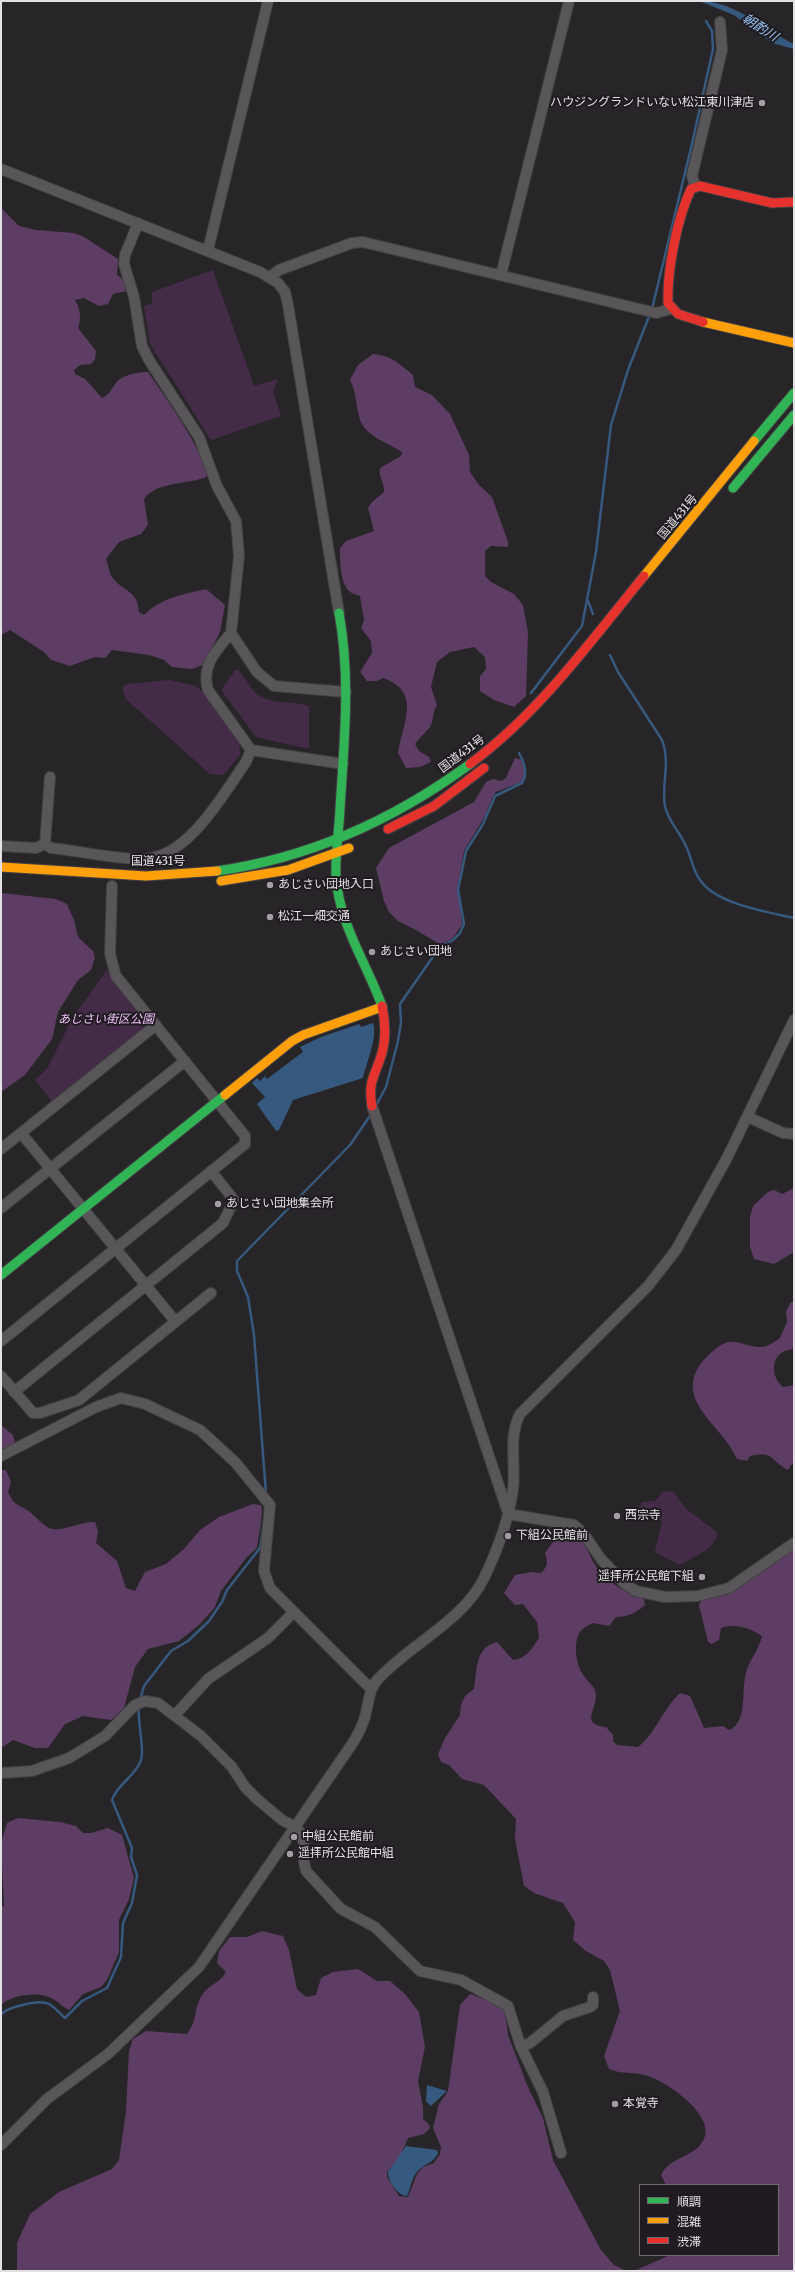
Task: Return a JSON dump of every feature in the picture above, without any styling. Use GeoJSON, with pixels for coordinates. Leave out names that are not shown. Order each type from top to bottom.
{"type":"FeatureCollection","features":[{"type":"Feature","properties":{"kind":"main road"},"geometry":{"type":"LineString","coordinates":[[794,202],[772,203],[695,186],[689,192],[678,238],[668,293],[668,304],[671,309],[686,318],[794,343]]}},
{"type":"Feature","properties":{"kind":"main road","name":"国道431号"},"geometry":{"type":"LineString","coordinates":[[1,867],[120,874],[194,874],[290,855],[338,840],[428,794],[485,753],[508,733],[577,658],[794,393]]}},
{"type":"Feature","properties":{"kind":"main road"},"geometry":{"type":"LineString","coordinates":[[725,497],[794,415]]}},
{"type":"Feature","properties":{"kind":"main road"},"geometry":{"type":"LineString","coordinates":[[339,613],[344,640],[346,692],[336,875],[341,909],[353,943],[374,984],[382,1007],[385,1026],[383,1049],[369,1090],[372,1106]]}},
{"type":"Feature","properties":{"kind":"main road","name":"国道431号"},"geometry":{"type":"LineString","coordinates":[[379,834],[434,806],[494,761]]}},
{"type":"Feature","properties":{"kind":"main road"},"geometry":{"type":"LineString","coordinates":[[210,882],[249,878],[288,870],[338,853],[358,843]]}},
{"type":"Feature","properties":{"kind":"main road"},"geometry":{"type":"LineString","coordinates":[[1,1275],[292,1041],[303,1035],[382,1007]]}},
{"type":"Feature","properties":{"kind":"street"},"geometry":{"type":"LineString","coordinates":[[208,250],[268,1]]}},
{"type":"Feature","properties":{"kind":"street"},"geometry":{"type":"LineString","coordinates":[[501,276],[569,1]]}},
{"type":"Feature","properties":{"kind":"street"},"geometry":{"type":"LineString","coordinates":[[695,186],[692,176],[722,50],[720,22]]}},
{"type":"Feature","properties":{"kind":"street"},"geometry":{"type":"LineString","coordinates":[[1,169],[208,250],[270,277],[282,288],[288,305],[339,613]]}},
{"type":"Feature","properties":{"kind":"street"},"geometry":{"type":"LineString","coordinates":[[138,223],[124,259],[134,297],[142,346],[149,360],[199,437],[217,486],[233,516],[238,531],[239,556],[231,633],[205,671],[205,680],[208,690],[251,750],[343,764]]}},
{"type":"Feature","properties":{"kind":"street"},"geometry":{"type":"LineString","coordinates":[[270,277],[279,270],[352,243],[363,242],[645,311],[656,313],[671,309]]}},
{"type":"Feature","properties":{"kind":"street"},"geometry":{"type":"LineString","coordinates":[[231,633],[257,672],[274,686],[346,692]]}},
{"type":"Feature","properties":{"kind":"street"},"geometry":{"type":"LineString","coordinates":[[45,844],[52,848],[133,858],[154,858],[170,852],[191,836],[246,762],[251,750]]}},
{"type":"Feature","properties":{"kind":"street"},"geometry":{"type":"LineString","coordinates":[[45,844],[50,777]]}},
{"type":"Feature","properties":{"kind":"street"},"geometry":{"type":"LineString","coordinates":[[1,846],[36,848],[45,844]]}},
{"type":"Feature","properties":{"kind":"street"},"geometry":{"type":"LineString","coordinates":[[1,1341],[245,1144],[245,1136],[218,1100],[116,976],[110,954],[112,886]]}},
{"type":"Feature","properties":{"kind":"street"},"geometry":{"type":"LineString","coordinates":[[1,2145],[47,2099],[108,2054],[198,1967],[352,1744],[364,1719],[371,1689],[378,1678],[428,1635],[453,1618],[475,1593],[490,1566],[508,1514],[513,1483],[514,1431],[520,1414],[664,1268],[686,1235],[748,1117],[794,1020]]}},
{"type":"Feature","properties":{"kind":"street"},"geometry":{"type":"LineString","coordinates":[[1,1149],[156,1025]]}},
{"type":"Feature","properties":{"kind":"street"},"geometry":{"type":"LineString","coordinates":[[1,1208],[185,1061]]}},
{"type":"Feature","properties":{"kind":"street"},"geometry":{"type":"LineString","coordinates":[[372,1106],[503,1494],[508,1514]]}},
{"type":"Feature","properties":{"kind":"street"},"geometry":{"type":"LineString","coordinates":[[748,1117],[783,1133],[794,1134]]}},
{"type":"Feature","properties":{"kind":"street"},"geometry":{"type":"LineString","coordinates":[[21,1133],[175,1322]]}},
{"type":"Feature","properties":{"kind":"street"},"geometry":{"type":"LineString","coordinates":[[14,1392],[223,1223],[234,1200],[211,1171]]}},
{"type":"Feature","properties":{"kind":"street"},"geometry":{"type":"LineString","coordinates":[[1,1376],[30,1411],[37,1414],[75,1403],[211,1293]]}},
{"type":"Feature","properties":{"kind":"street"},"geometry":{"type":"LineString","coordinates":[[1,1456],[96,1407],[121,1398],[145,1404],[200,1430],[235,1462],[265,1499],[271,1511],[264,1571],[270,1588],[371,1689]]}},
{"type":"Feature","properties":{"kind":"street"},"geometry":{"type":"LineString","coordinates":[[508,1514],[574,1525],[584,1534],[601,1559],[624,1584],[636,1591],[665,1597],[697,1596],[729,1588],[765,1565],[794,1543]]}},
{"type":"Feature","properties":{"kind":"street"},"geometry":{"type":"LineString","coordinates":[[175,1715],[208,1679],[268,1638],[294,1612]]}},
{"type":"Feature","properties":{"kind":"street"},"geometry":{"type":"LineString","coordinates":[[1,1773],[32,1771],[79,1754],[115,1727],[138,1703],[158,1703],[213,1746],[232,1767],[245,1787],[257,1800],[282,1820],[296,1827],[302,1835],[304,1844],[302,1857],[306,1871],[342,1909],[375,1927],[420,1971],[461,1980],[508,2006],[521,2046],[543,2092],[562,2153]]}},
{"type":"Feature","properties":{"kind":"street"},"geometry":{"type":"LineString","coordinates":[[521,2046],[530,2043],[563,2016],[593,2005],[594,1997]]}},
{"type":"Feature","properties":{"kind":"green space"},"geometry":{"type":"Polygon","coordinates":[[[213,270],[254,386],[278,379],[273,391],[281,416],[211,440],[150,344],[144,306],[152,304],[152,292],[213,270]]]}},
{"type":"Feature","properties":{"kind":"green space"},"geometry":{"type":"Polygon","coordinates":[[[236,669],[253,690],[262,697],[268,700],[309,706],[309,749],[256,737],[221,690],[236,669]]]}},
{"type":"Feature","properties":{"kind":"green space"},"geometry":{"type":"Polygon","coordinates":[[[169,680],[196,686],[203,692],[239,742],[240,755],[223,775],[210,774],[127,700],[123,692],[123,686],[128,684],[169,680]]]}},
{"type":"Feature","properties":{"kind":"green space","name":"あじさい街区公園"},"geometry":{"type":"Polygon","coordinates":[[[107,970],[145,1023],[143,1028],[52,1101],[35,1080],[47,1069],[73,1017],[107,970]]]}},
{"type":"Feature","properties":{"kind":"green space"},"geometry":{"type":"Polygon","coordinates":[[[664,1491],[674,1492],[686,1509],[717,1532],[716,1538],[709,1548],[679,1565],[655,1552],[662,1521],[657,1518],[644,1515],[638,1511],[642,1502],[655,1501],[664,1491]]]}},
{"type":"Feature","properties":{"kind":"shaded area"},"geometry":{"type":"Polygon","coordinates":[[[1,208],[19,226],[36,230],[74,233],[84,237],[118,259],[117,275],[125,281],[127,291],[113,294],[108,304],[99,306],[84,298],[75,300],[80,314],[78,328],[96,351],[95,359],[91,364],[80,365],[74,370],[75,374],[85,379],[102,398],[108,394],[121,378],[135,373],[148,372],[188,433],[208,472],[206,477],[198,480],[164,486],[150,493],[144,499],[148,525],[141,534],[119,542],[106,559],[112,577],[133,595],[136,599],[139,612],[144,615],[157,604],[181,595],[206,589],[225,605],[220,632],[203,665],[192,669],[172,667],[164,660],[149,655],[112,650],[105,658],[95,657],[70,666],[51,660],[44,652],[10,630],[1,635],[1,208]]]}},
{"type":"Feature","properties":{"kind":"shaded area"},"geometry":{"type":"Polygon","coordinates":[[[373,354],[390,358],[403,367],[413,375],[415,387],[432,395],[450,414],[469,455],[470,472],[479,485],[492,497],[508,542],[508,547],[491,546],[485,551],[485,576],[491,582],[514,594],[523,605],[528,632],[526,696],[514,707],[494,700],[480,691],[480,676],[486,669],[485,657],[474,647],[450,652],[437,662],[431,687],[437,705],[434,710],[430,727],[415,744],[419,751],[429,757],[431,762],[420,767],[406,768],[398,753],[407,709],[406,700],[402,691],[395,684],[383,678],[377,681],[367,681],[360,672],[372,653],[371,641],[361,628],[364,620],[360,596],[349,591],[342,577],[341,571],[340,548],[346,541],[374,531],[368,508],[372,502],[384,492],[380,468],[401,456],[402,452],[370,434],[361,423],[355,394],[350,380],[358,365],[373,354]]]}},
{"type":"Feature","properties":{"kind":"shaded area"},"geometry":{"type":"Polygon","coordinates":[[[515,758],[522,760],[525,771],[523,780],[522,782],[496,792],[485,816],[464,851],[457,890],[462,925],[452,939],[441,945],[398,921],[389,912],[384,901],[376,868],[389,848],[474,802],[486,782],[493,779],[501,781],[506,778],[515,758]]]}},
{"type":"Feature","properties":{"kind":"shaded area"},"geometry":{"type":"Polygon","coordinates":[[[1,893],[56,899],[67,904],[74,920],[78,937],[93,951],[95,958],[91,970],[78,980],[58,1012],[52,1039],[25,1075],[1,1092],[1,893]]]}},
{"type":"Feature","properties":{"kind":"shaded area"},"geometry":{"type":"Polygon","coordinates":[[[794,1188],[794,1252],[774,1264],[754,1259],[750,1247],[750,1217],[753,1206],[768,1192],[774,1190],[782,1194],[794,1188]]]}},
{"type":"Feature","properties":{"kind":"shaded area"},"geometry":{"type":"Polygon","coordinates":[[[791,1302],[794,1302],[794,1348],[780,1354],[776,1359],[774,1367],[775,1376],[783,1387],[794,1385],[794,1461],[788,1470],[771,1457],[764,1455],[750,1456],[747,1461],[737,1459],[731,1447],[703,1413],[696,1401],[693,1389],[694,1376],[702,1362],[721,1345],[732,1342],[764,1347],[780,1338],[787,1322],[786,1311],[791,1302]]]}},
{"type":"Feature","properties":{"kind":"shaded area"},"geometry":{"type":"Polygon","coordinates":[[[1,1425],[13,1435],[15,1444],[1,1453],[1,1425]]]}},
{"type":"Feature","properties":{"kind":"shaded area"},"geometry":{"type":"Polygon","coordinates":[[[1,1470],[6,1470],[11,1482],[8,1492],[13,1500],[49,1528],[59,1529],[83,1523],[95,1522],[98,1531],[96,1543],[117,1561],[126,1588],[135,1591],[145,1572],[166,1564],[184,1549],[200,1530],[219,1517],[253,1504],[261,1505],[262,1509],[257,1548],[247,1557],[221,1591],[215,1607],[199,1625],[179,1641],[148,1649],[135,1667],[124,1708],[111,1720],[83,1716],[65,1724],[48,1748],[35,1748],[13,1740],[1,1748],[1,1470]]]}},
{"type":"Feature","properties":{"kind":"shaded area"},"geometry":{"type":"Polygon","coordinates":[[[567,1529],[578,1536],[586,1546],[594,1564],[613,1584],[644,1599],[645,1605],[642,1608],[628,1615],[616,1617],[609,1626],[593,1623],[584,1628],[578,1636],[576,1647],[580,1669],[595,1690],[596,1696],[591,1718],[593,1722],[597,1725],[606,1727],[613,1735],[613,1741],[617,1745],[638,1747],[650,1735],[668,1707],[680,1693],[690,1696],[704,1728],[723,1726],[729,1730],[739,1721],[743,1705],[746,1673],[749,1664],[759,1646],[762,1636],[743,1627],[732,1626],[721,1628],[719,1640],[712,1644],[708,1642],[699,1605],[702,1599],[794,1548],[794,2271],[634,2271],[668,2256],[779,2256],[779,2184],[666,2184],[661,2175],[665,2169],[676,2160],[695,2150],[704,2139],[706,2130],[702,2119],[696,2109],[664,2083],[644,2075],[619,2072],[609,2069],[604,2056],[620,2011],[610,1970],[604,1961],[586,1951],[573,1940],[575,1922],[563,1903],[534,1893],[524,1886],[515,1839],[516,1819],[484,1785],[462,1779],[449,1765],[441,1762],[438,1754],[445,1738],[460,1715],[461,1705],[465,1696],[474,1689],[478,1660],[485,1649],[497,1642],[513,1660],[518,1659],[531,1650],[539,1638],[537,1622],[523,1604],[515,1605],[504,1593],[515,1575],[531,1572],[541,1573],[547,1564],[545,1553],[562,1530],[567,1529]]]}},
{"type":"Feature","properties":{"kind":"shaded area"},"geometry":{"type":"Polygon","coordinates":[[[18,1818],[60,1822],[76,1826],[83,1833],[91,1833],[108,1828],[122,1835],[134,1878],[129,1899],[119,1920],[119,1952],[107,1980],[101,1987],[83,1994],[69,2010],[53,1999],[39,1995],[25,1995],[11,1999],[1,2005],[1,1907],[4,1906],[1,1843],[7,1823],[18,1818]]]}},
{"type":"Feature","properties":{"kind":"shaded area"},"geometry":{"type":"Polygon","coordinates":[[[262,1931],[283,1936],[289,1950],[297,1989],[306,1997],[316,1995],[321,1978],[333,1972],[358,1969],[377,1981],[390,1981],[405,1994],[419,2012],[425,2047],[418,2081],[423,2107],[423,2119],[429,2124],[430,2128],[424,2134],[408,2138],[400,2157],[387,2172],[387,2177],[399,2196],[408,2197],[417,2174],[423,2167],[434,2163],[440,2154],[441,2147],[433,2128],[439,2104],[448,2091],[460,2005],[470,1994],[489,2001],[505,2011],[508,2035],[528,2087],[543,2118],[553,2160],[601,2250],[614,2265],[627,2271],[17,2271],[17,2243],[30,2214],[59,2192],[112,2169],[119,2160],[126,2111],[129,2051],[133,2039],[146,2031],[187,2034],[193,2024],[198,2004],[203,1994],[209,1987],[220,1980],[226,1972],[217,1963],[219,1951],[230,1937],[247,1937],[262,1931]]]}},
{"type":"Feature","properties":{"kind":"water","name":"朝酌川"},"geometry":{"type":"Polygon","coordinates":[[[699,1],[712,2],[737,11],[794,44],[794,49],[772,43],[734,15],[699,1]]]}},
{"type":"Feature","properties":{"kind":"water"},"geometry":{"type":"Polygon","coordinates":[[[373,1023],[373,1043],[363,1078],[293,1100],[279,1130],[276,1131],[257,1104],[265,1097],[252,1083],[257,1078],[260,1081],[265,1076],[267,1079],[303,1052],[300,1047],[321,1037],[359,1024],[361,1027],[373,1023]]]}},
{"type":"Feature","properties":{"kind":"water"},"geometry":{"type":"Polygon","coordinates":[[[427,2085],[447,2091],[431,2106],[426,2101],[427,2085]]]}},
{"type":"Feature","properties":{"kind":"water"},"geometry":{"type":"Polygon","coordinates":[[[406,2146],[437,2150],[438,2153],[434,2159],[420,2169],[415,2175],[407,2196],[404,2196],[394,2187],[389,2179],[388,2172],[406,2146]]]}},
{"type":"Feature","properties":{"kind":"waterway"},"geometry":{"type":"LineString","coordinates":[[652,309],[713,49],[712,31],[706,21]]}},
{"type":"Feature","properties":{"kind":"waterway"},"geometry":{"type":"LineString","coordinates":[[531,693],[582,626],[596,552],[611,425],[628,370],[650,314]]}},
{"type":"Feature","properties":{"kind":"waterway"},"geometry":{"type":"LineString","coordinates":[[588,601],[593,614]]}},
{"type":"Feature","properties":{"kind":"waterway"},"geometry":{"type":"LineString","coordinates":[[610,655],[618,672],[662,740],[666,757],[664,790],[666,811],[683,839],[700,880],[708,888],[730,901],[757,910],[794,918]]}},
{"type":"Feature","properties":{"kind":"waterway"},"geometry":{"type":"LineString","coordinates":[[377,1104],[386,1087],[398,1041],[401,1023],[400,1004],[439,948],[453,940],[460,933],[464,924],[458,890],[466,851],[483,824],[495,796],[522,783],[525,776],[525,768],[519,753]]}},
{"type":"Feature","properties":{"kind":"waterway"},"geometry":{"type":"LineString","coordinates":[[266,1494],[254,1335],[248,1297],[237,1271],[237,1261],[350,1145],[372,1113]]}},
{"type":"Feature","properties":{"kind":"waterway"},"geometry":{"type":"LineString","coordinates":[[140,1700],[144,1686],[171,1651],[188,1641],[209,1621],[222,1602],[227,1590],[260,1548],[265,1515]]}},
{"type":"Feature","properties":{"kind":"waterway"},"geometry":{"type":"LineString","coordinates":[[1,2014],[24,2004],[38,2002],[51,2005],[65,2018],[82,2001],[107,1988],[121,1957],[123,1923],[132,1903],[137,1875],[131,1857],[132,1848],[112,1800],[114,1794],[139,1766],[141,1760],[142,1749],[139,1707]]}},
{"type":"Feature","properties":{"kind":"traffic: fast"},"geometry":{"type":"LineString","coordinates":[[754,441],[794,393]]}},
{"type":"Feature","properties":{"kind":"traffic: fast"},"geometry":{"type":"LineString","coordinates":[[733,488],[794,415]]}},
{"type":"Feature","properties":{"kind":"traffic: fast"},"geometry":{"type":"LineString","coordinates":[[339,613],[345,662],[346,711],[336,876],[338,894],[348,927],[382,1006]]}},
{"type":"Feature","properties":{"kind":"traffic: fast"},"geometry":{"type":"LineString","coordinates":[[217,871],[285,857],[350,833],[381,819],[412,802],[470,764]]}},
{"type":"Feature","properties":{"kind":"traffic: fast"},"geometry":{"type":"LineString","coordinates":[[1,1275],[225,1095]]}},
{"type":"Feature","properties":{"kind":"traffic: slow"},"geometry":{"type":"LineString","coordinates":[[703,322],[794,343]]}},
{"type":"Feature","properties":{"kind":"traffic: slow"},"geometry":{"type":"LineString","coordinates":[[644,576],[754,441]]}},
{"type":"Feature","properties":{"kind":"traffic: slow"},"geometry":{"type":"LineString","coordinates":[[221,881],[288,870],[349,848]]}},
{"type":"Feature","properties":{"kind":"traffic: slow"},"geometry":{"type":"LineString","coordinates":[[1,867],[146,876],[217,871]]}},
{"type":"Feature","properties":{"kind":"traffic: slow"},"geometry":{"type":"LineString","coordinates":[[225,1095],[292,1041],[303,1035],[382,1007]]}},
{"type":"Feature","properties":{"kind":"traffic: jam"},"geometry":{"type":"LineString","coordinates":[[703,322],[678,314],[668,303],[669,275],[677,230],[691,189],[700,186],[772,203],[794,202]]}},
{"type":"Feature","properties":{"kind":"traffic: jam"},"geometry":{"type":"LineString","coordinates":[[470,764],[495,744],[541,700],[563,676],[644,576]]}},
{"type":"Feature","properties":{"kind":"traffic: jam"},"geometry":{"type":"LineString","coordinates":[[388,829],[434,806],[484,768]]}},
{"type":"Feature","properties":{"kind":"traffic: jam"},"geometry":{"type":"LineString","coordinates":[[372,1106],[371,1089],[373,1077],[381,1058],[385,1038],[382,1006]]}},
{"type":"Feature","properties":{"kind":"place","name":"ハウジングランドいない松江東川津店"},"geometry":{"type":"Point","coordinates":[762,103]}},
{"type":"Feature","properties":{"kind":"place","name":"あじさい団地入口"},"geometry":{"type":"Point","coordinates":[270,885]}},
{"type":"Feature","properties":{"kind":"place","name":"松江一畑交通"},"geometry":{"type":"Point","coordinates":[270,917]}},
{"type":"Feature","properties":{"kind":"place","name":"あじさい団地"},"geometry":{"type":"Point","coordinates":[372,952]}},
{"type":"Feature","properties":{"kind":"place","name":"あじさい団地集会所"},"geometry":{"type":"Point","coordinates":[218,1204]}},
{"type":"Feature","properties":{"kind":"place","name":"西宗寺"},"geometry":{"type":"Point","coordinates":[617,1516]}},
{"type":"Feature","properties":{"kind":"place","name":"下組公民館前"},"geometry":{"type":"Point","coordinates":[508,1536]}},
{"type":"Feature","properties":{"kind":"place","name":"遥拝所公民館下組"},"geometry":{"type":"Point","coordinates":[702,1577]}},
{"type":"Feature","properties":{"kind":"place","name":"中組公民館前"},"geometry":{"type":"Point","coordinates":[294,1837]}},
{"type":"Feature","properties":{"kind":"place","name":"遥拝所公民館中組"},"geometry":{"type":"Point","coordinates":[290,1854]}},
{"type":"Feature","properties":{"kind":"place","name":"本覚寺"},"geometry":{"type":"Point","coordinates":[615,2104]}}]}
